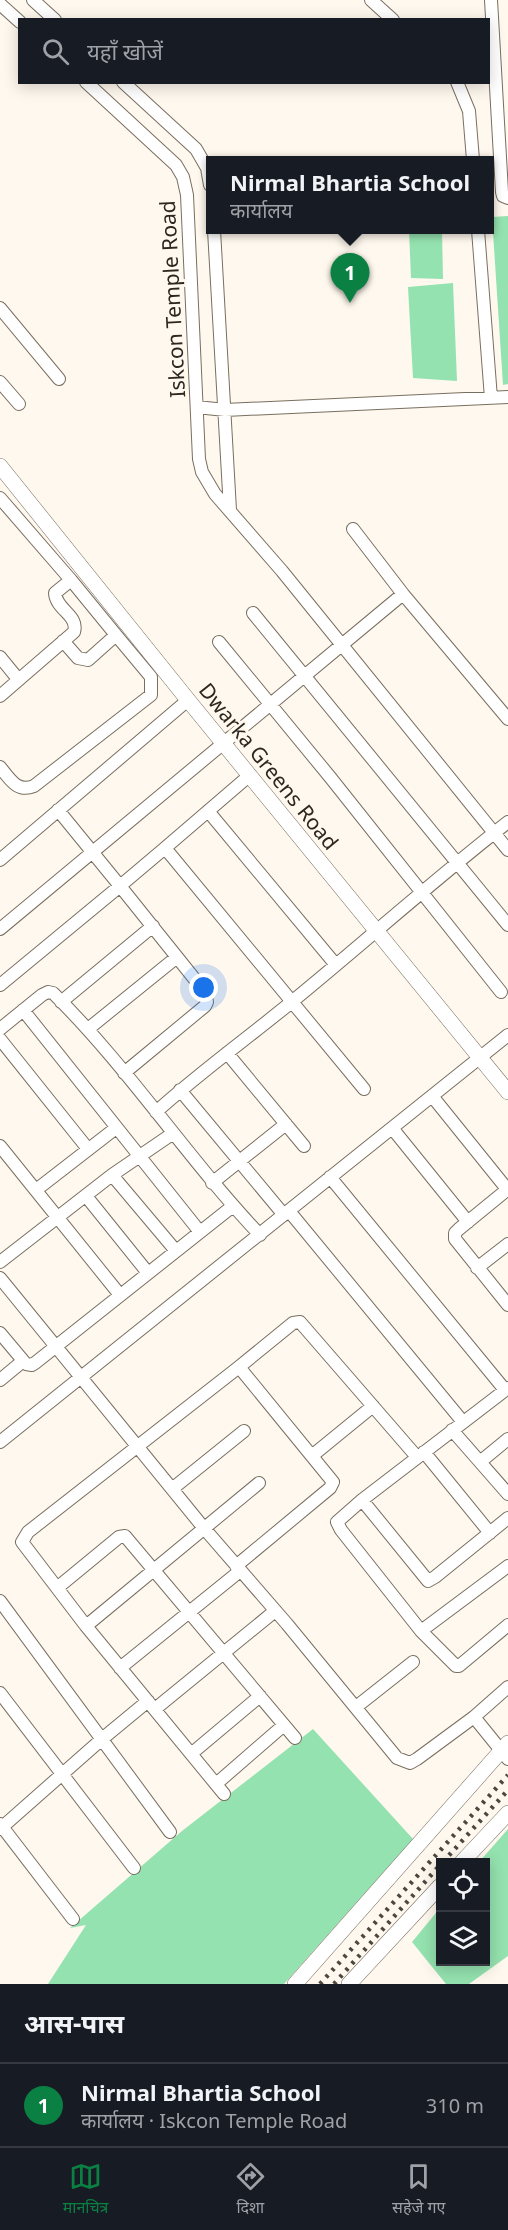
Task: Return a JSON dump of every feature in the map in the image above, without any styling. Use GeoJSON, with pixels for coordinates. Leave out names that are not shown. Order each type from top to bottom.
{"type":"FeatureCollection","features":[{"type":"Feature","properties":{"kind":"street"},"geometry":{"type":"LineString","coordinates":[[33,0],[53,18]]}},
{"type":"Feature","properties":{"kind":"street"},"geometry":{"type":"LineString","coordinates":[[371,0],[391,18]]}},
{"type":"Feature","properties":{"kind":"street"},"geometry":{"type":"LineString","coordinates":[[491,0],[502,92],[504,147],[502,192],[503,196],[508,198]]}},
{"type":"Feature","properties":{"kind":"street"},"geometry":{"type":"LineString","coordinates":[[0,4],[18,20]]}},
{"type":"Feature","properties":{"kind":"street"},"geometry":{"type":"LineString","coordinates":[[494,40],[508,39]]}},
{"type":"Feature","properties":{"kind":"street","name":"Iskcon Temple Road"},"geometry":{"type":"LineString","coordinates":[[88,84],[176,165],[183,177],[187,195],[202,472],[212,489],[282,571],[508,850]]}},
{"type":"Feature","properties":{"kind":"street"},"geometry":{"type":"LineString","coordinates":[[125,84],[196,149],[206,166]]}},
{"type":"Feature","properties":{"kind":"street"},"geometry":{"type":"LineString","coordinates":[[458,84],[469,111],[473,156]]}},
{"type":"Feature","properties":{"kind":"street"},"geometry":{"type":"LineString","coordinates":[[214,234],[230,510]]}},
{"type":"Feature","properties":{"kind":"street"},"geometry":{"type":"LineString","coordinates":[[478,234],[491,398]]}},
{"type":"Feature","properties":{"kind":"street"},"geometry":{"type":"LineString","coordinates":[[0,308],[59,379]]}},
{"type":"Feature","properties":{"kind":"street"},"geometry":{"type":"LineString","coordinates":[[0,382],[19,404]]}},
{"type":"Feature","properties":{"kind":"street"},"geometry":{"type":"LineString","coordinates":[[197,407],[225,410],[508,397]]}},
{"type":"Feature","properties":{"kind":"street","name":"Dwarka Greens Road"},"geometry":{"type":"LineString","coordinates":[[0,466],[508,1092]]}},
{"type":"Feature","properties":{"kind":"street"},"geometry":{"type":"LineString","coordinates":[[0,498],[151,677],[151,695],[34,786],[25,789],[17,787],[0,767]]}},
{"type":"Feature","properties":{"kind":"street"},"geometry":{"type":"LineString","coordinates":[[353,529],[403,594],[508,719]]}},
{"type":"Feature","properties":{"kind":"street"},"geometry":{"type":"LineString","coordinates":[[0,696],[74,632],[76,626],[74,621],[57,603],[56,593],[71,580]]}},
{"type":"Feature","properties":{"kind":"street"},"geometry":{"type":"LineString","coordinates":[[0,929],[222,742],[403,594]]}},
{"type":"Feature","properties":{"kind":"street"},"geometry":{"type":"LineString","coordinates":[[96,611],[108,601]]}},
{"type":"Feature","properties":{"kind":"street"},"geometry":{"type":"LineString","coordinates":[[253,613],[508,925]]}},
{"type":"Feature","properties":{"kind":"street"},"geometry":{"type":"LineString","coordinates":[[63,641],[78,658],[88,660],[116,635]]}},
{"type":"Feature","properties":{"kind":"street"},"geometry":{"type":"LineString","coordinates":[[219,642],[422,891],[501,992]]}},
{"type":"Feature","properties":{"kind":"street"},"geometry":{"type":"LineString","coordinates":[[0,657],[18,679]]}},
{"type":"Feature","properties":{"kind":"street"},"geometry":{"type":"LineString","coordinates":[[0,860],[188,700]]}},
{"type":"Feature","properties":{"kind":"street"},"geometry":{"type":"LineString","coordinates":[[0,985],[250,775]]}},
{"type":"Feature","properties":{"kind":"street"},"geometry":{"type":"LineString","coordinates":[[58,810],[205,992],[207,1002],[205,1006],[124,1073]]}},
{"type":"Feature","properties":{"kind":"street"},"geometry":{"type":"LineString","coordinates":[[208,811],[336,965]]}},
{"type":"Feature","properties":{"kind":"street"},"geometry":{"type":"LineString","coordinates":[[156,1112],[508,822]]}},
{"type":"Feature","properties":{"kind":"street"},"geometry":{"type":"LineString","coordinates":[[165,848],[364,1089]]}},
{"type":"Feature","properties":{"kind":"street"},"geometry":{"type":"LineString","coordinates":[[61,1002],[153,926]]}},
{"type":"Feature","properties":{"kind":"street"},"geometry":{"type":"LineString","coordinates":[[88,1029],[177,957]]}},
{"type":"Feature","properties":{"kind":"street"},"geometry":{"type":"LineString","coordinates":[[0,1029],[48,992],[53,993],[88,1029],[212,1183],[260,1235]]}},
{"type":"Feature","properties":{"kind":"street"},"geometry":{"type":"LineString","coordinates":[[23,1010],[200,1232]]}},
{"type":"Feature","properties":{"kind":"street"},"geometry":{"type":"LineString","coordinates":[[0,1442],[508,1035]]}},
{"type":"Feature","properties":{"kind":"street"},"geometry":{"type":"LineString","coordinates":[[0,1040],[88,1149]]}},
{"type":"Feature","properties":{"kind":"street"},"geometry":{"type":"LineString","coordinates":[[227,1053],[304,1146]]}},
{"type":"Feature","properties":{"kind":"street"},"geometry":{"type":"LineString","coordinates":[[180,1090],[239,1162],[286,1213],[463,1422]]}},
{"type":"Feature","properties":{"kind":"street"},"geometry":{"type":"LineString","coordinates":[[432,1096],[508,1189],[455,1233],[455,1239],[508,1305]]}},
{"type":"Feature","properties":{"kind":"street"},"geometry":{"type":"LineString","coordinates":[[212,1183],[286,1124]]}},
{"type":"Feature","properties":{"kind":"street"},"geometry":{"type":"LineString","coordinates":[[36,1190],[116,1128]]}},
{"type":"Feature","properties":{"kind":"street"},"geometry":{"type":"LineString","coordinates":[[392,1128],[468,1222]]}},
{"type":"Feature","properties":{"kind":"street"},"geometry":{"type":"LineString","coordinates":[[0,1262],[112,1175],[172,1134]]}},
{"type":"Feature","properties":{"kind":"street"},"geometry":{"type":"LineString","coordinates":[[0,1146],[120,1295]]}},
{"type":"Feature","properties":{"kind":"street"},"geometry":{"type":"LineString","coordinates":[[112,1175],[176,1251]]}},
{"type":"Feature","properties":{"kind":"street"},"geometry":{"type":"LineString","coordinates":[[330,1177],[507,1389],[362,1500],[340,1518],[337,1522],[338,1526],[421,1631],[456,1666],[459,1666],[508,1625]]}},
{"type":"Feature","properties":{"kind":"street"},"geometry":{"type":"LineString","coordinates":[[86,1196],[148,1273]]}},
{"type":"Feature","properties":{"kind":"street"},"geometry":{"type":"LineString","coordinates":[[0,1333],[23,1361],[32,1365],[233,1206]]}},
{"type":"Feature","properties":{"kind":"street"},"geometry":{"type":"LineString","coordinates":[[477,1268],[508,1244]]}},
{"type":"Feature","properties":{"kind":"street"},"geometry":{"type":"LineString","coordinates":[[0,1278],[203,1527],[398,1758],[410,1763],[474,1716],[508,1687]]}},
{"type":"Feature","properties":{"kind":"street"},"geometry":{"type":"LineString","coordinates":[[224,1794],[86,1626],[24,1546],[22,1542],[24,1536],[293,1323],[300,1322],[373,1406],[490,1533]]}},
{"type":"Feature","properties":{"kind":"street"},"geometry":{"type":"LineString","coordinates":[[0,1380],[23,1361]]}},
{"type":"Feature","properties":{"kind":"street"},"geometry":{"type":"LineString","coordinates":[[120,1668],[189,1612],[332,1485],[331,1478],[313,1455],[239,1367]]}},
{"type":"Feature","properties":{"kind":"street"},"geometry":{"type":"LineString","coordinates":[[313,1455],[373,1406]]}},
{"type":"Feature","properties":{"kind":"street"},"geometry":{"type":"LineString","coordinates":[[452,1430],[508,1494]]}},
{"type":"Feature","properties":{"kind":"street"},"geometry":{"type":"LineString","coordinates":[[172,1489],[244,1431]]}},
{"type":"Feature","properties":{"kind":"street"},"geometry":{"type":"LineString","coordinates":[[480,1462],[507,1443]]}},
{"type":"Feature","properties":{"kind":"street"},"geometry":{"type":"LineString","coordinates":[[86,1626],[259,1483]]}},
{"type":"Feature","properties":{"kind":"street"},"geometry":{"type":"LineString","coordinates":[[362,1500],[428,1581],[508,1518]]}},
{"type":"Feature","properties":{"kind":"street"},"geometry":{"type":"LineString","coordinates":[[57,1588],[122,1535],[128,1539],[295,1738]]}},
{"type":"Feature","properties":{"kind":"street"},"geometry":{"type":"LineString","coordinates":[[421,1631],[508,1566]]}},
{"type":"Feature","properties":{"kind":"street"},"geometry":{"type":"LineString","coordinates":[[0,1601],[171,1832]]}},
{"type":"Feature","properties":{"kind":"street"},"geometry":{"type":"LineString","coordinates":[[73,1919],[1,1827],[102,1739],[223,1653],[275,1611]]}},
{"type":"Feature","properties":{"kind":"street"},"geometry":{"type":"LineString","coordinates":[[356,1707],[412,1662]]}},
{"type":"Feature","properties":{"kind":"street"},"geometry":{"type":"LineString","coordinates":[[0,1693],[134,1868]]}},
{"type":"Feature","properties":{"kind":"street"},"geometry":{"type":"LineString","coordinates":[[191,1754],[260,1696]]}},
{"type":"Feature","properties":{"kind":"street"},"geometry":{"type":"LineString","coordinates":[[295,1984],[506,1752],[474,1716]]}},
{"type":"Feature","properties":{"kind":"street"},"geometry":{"type":"LineString","coordinates":[[216,1784],[284,1725]]}},
{"type":"Feature","properties":{"kind":"street"},"geometry":{"type":"LineString","coordinates":[[467,1858],[508,1813]]}},
{"type":"Feature","properties":{"kind":"street"},"geometry":{"type":"LineString","coordinates":[[349,1984],[436,1891]]}},
{"type":"Feature","properties":{"kind":"green space"},"geometry":{"type":"Polygon","coordinates":[[[508,216],[508,384],[503,385],[493,234],[494,217],[508,216]]]}},
{"type":"Feature","properties":{"kind":"green space"},"geometry":{"type":"Polygon","coordinates":[[[409,234],[442,234],[443,279],[411,278],[409,234]]]}},
{"type":"Feature","properties":{"kind":"green space"},"geometry":{"type":"Polygon","coordinates":[[[453,283],[457,381],[413,378],[408,287],[453,283]]]}},
{"type":"Feature","properties":{"kind":"green space"},"geometry":{"type":"Polygon","coordinates":[[[313,1729],[413,1839],[284,1984],[48,1984],[86,1925],[70,1928],[182,1831],[313,1729]]]}},
{"type":"Feature","properties":{"kind":"green space"},"geometry":{"type":"Polygon","coordinates":[[[508,1829],[508,1956],[469,1984],[446,1984],[412,1942],[436,1913],[436,1966],[490,1966],[490,1858],[483,1858],[508,1829]]]}},
{"type":"Feature","properties":{"kind":"railway"},"geometry":{"type":"LineString","coordinates":[[320,1984],[508,1775]]}},
{"type":"Feature","properties":{"kind":"railway"},"geometry":{"type":"LineString","coordinates":[[447,1858],[508,1790]]}},
{"type":"Feature","properties":{"kind":"railway"},"geometry":{"type":"LineString","coordinates":[[334,1984],[436,1869]]}},
{"type":"Feature","properties":{"kind":"place","name":"Nirmal Bhartia School"},"geometry":{"type":"Point","coordinates":[350,303]}}]}
